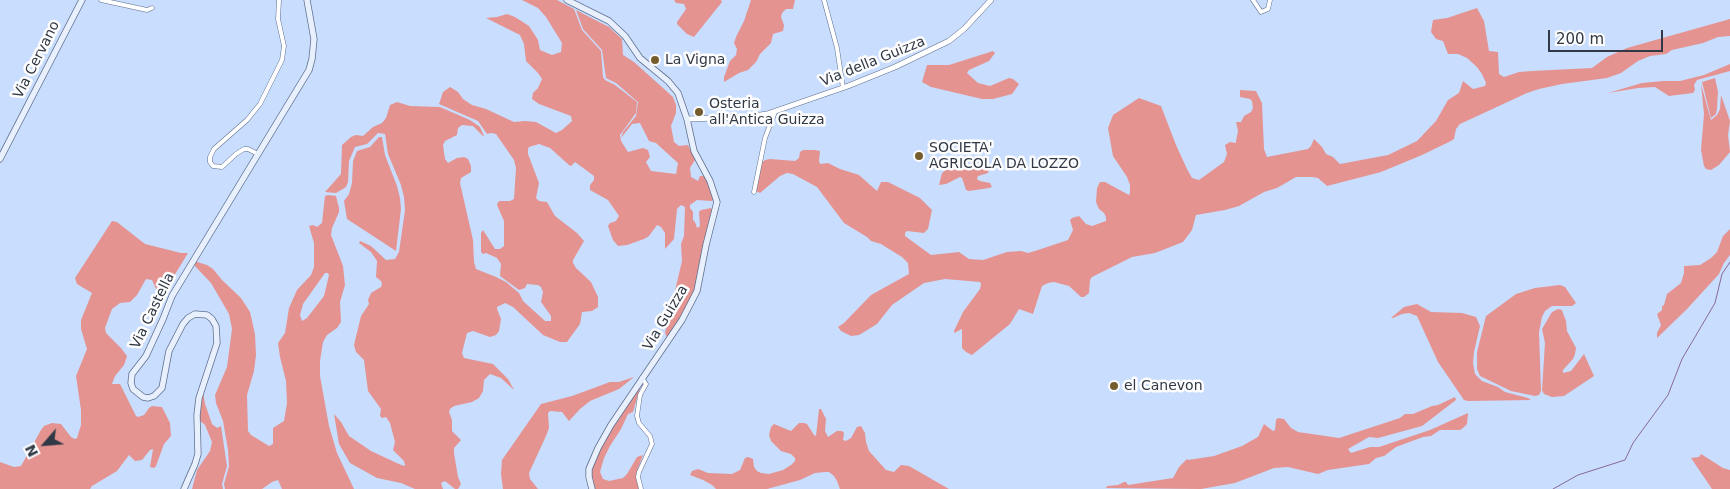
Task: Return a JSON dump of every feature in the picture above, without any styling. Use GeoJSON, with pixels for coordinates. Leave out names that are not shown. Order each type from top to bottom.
{"type":"FeatureCollection","features":[{"type":"Feature","properties":{"kind":"main road","name":"Via Cervano"},"geometry":{"type":"LineString","coordinates":[[0,159],[82,0]]}},
{"type":"Feature","properties":{"kind":"main road","name":"Via Castella"},"geometry":{"type":"LineString","coordinates":[[184,489],[198,454],[197,415],[199,398],[217,343],[218,335],[212,319],[207,315],[195,314],[183,324],[168,351],[162,388],[154,396],[143,397],[133,388],[131,383],[132,374],[146,356],[172,296],[309,70],[314,38],[307,0]]}},
{"type":"Feature","properties":{"kind":"main road","name":"Via Guizza"},"geometry":{"type":"LineString","coordinates":[[567,0],[609,21],[618,28],[640,58],[673,87],[681,99],[688,119],[694,151],[710,181],[717,202],[706,244],[697,291],[682,320],[611,425],[591,463],[589,477],[592,489]]}},
{"type":"Feature","properties":{"kind":"street"},"geometry":{"type":"LineString","coordinates":[[101,0],[147,10],[152,8]]}},
{"type":"Feature","properties":{"kind":"street"},"geometry":{"type":"LineString","coordinates":[[258,154],[244,149],[222,167],[215,167],[210,162],[214,149],[247,120],[260,104],[282,60],[284,46],[278,12],[280,0]]}},
{"type":"Feature","properties":{"kind":"street"},"geometry":{"type":"LineString","coordinates":[[824,0],[837,48],[843,88]]}},
{"type":"Feature","properties":{"kind":"street","name":"Via della Guizza"},"geometry":{"type":"LineString","coordinates":[[688,119],[747,117],[775,112],[843,88],[895,67],[949,41],[964,29],[991,0]]}},
{"type":"Feature","properties":{"kind":"street"},"geometry":{"type":"LineString","coordinates":[[1253,0],[1261,12],[1268,9],[1270,0]]}},
{"type":"Feature","properties":{"kind":"street"},"geometry":{"type":"LineString","coordinates":[[754,192],[765,138],[775,112]]}},
{"type":"Feature","properties":{"kind":"street"},"geometry":{"type":"LineString","coordinates":[[642,377],[646,384],[640,395],[637,416],[639,423],[650,436],[652,444],[639,472],[638,477],[642,489]]}},
{"type":"Feature","properties":{"kind":"shaded area"},"geometry":{"type":"Polygon","coordinates":[[[522,0],[557,0],[574,9],[582,30],[601,51],[603,77],[605,80],[615,85],[637,102],[636,113],[620,135],[621,141],[628,152],[643,148],[648,150],[650,157],[646,162],[651,171],[676,174],[678,163],[656,143],[649,141],[640,123],[632,124],[621,138],[623,132],[636,116],[638,102],[616,83],[606,78],[602,50],[583,29],[576,10],[609,27],[622,39],[623,55],[634,62],[673,97],[676,105],[676,113],[671,126],[674,142],[679,146],[688,145],[695,160],[690,168],[691,177],[698,181],[700,176],[704,176],[710,187],[714,200],[697,200],[690,205],[697,228],[700,226],[699,212],[701,210],[711,208],[713,212],[702,251],[695,290],[668,339],[665,333],[682,261],[681,244],[684,236],[685,207],[681,205],[677,209],[674,239],[665,249],[665,233],[657,225],[649,236],[644,239],[618,246],[613,240],[608,226],[616,221],[619,216],[608,200],[590,190],[594,176],[575,162],[571,166],[569,165],[550,148],[539,144],[529,147],[528,154],[539,183],[536,198],[539,201],[547,202],[555,216],[584,241],[573,263],[591,282],[598,297],[598,307],[592,311],[582,312],[580,324],[567,342],[560,342],[543,335],[513,307],[505,303],[497,307],[501,319],[499,331],[496,335],[490,337],[473,331],[467,333],[462,353],[464,358],[493,364],[508,379],[514,390],[501,378],[490,374],[484,380],[483,391],[479,398],[450,409],[452,431],[461,440],[454,448],[454,453],[461,484],[458,489],[455,489],[445,481],[441,483],[443,489],[415,489],[401,483],[377,478],[350,463],[339,444],[334,414],[349,436],[371,451],[405,465],[404,461],[393,450],[395,442],[390,423],[386,417],[382,418],[380,416],[381,409],[368,391],[364,360],[356,352],[354,345],[361,316],[369,304],[368,300],[371,293],[381,287],[382,284],[376,277],[377,261],[371,252],[359,243],[360,241],[371,246],[386,260],[395,259],[399,252],[405,210],[404,197],[388,154],[385,134],[378,133],[367,144],[355,147],[349,161],[346,187],[336,193],[325,192],[341,174],[342,145],[351,137],[356,135],[363,136],[373,127],[382,123],[386,118],[390,105],[397,102],[410,106],[440,107],[470,120],[480,127],[484,136],[473,126],[462,125],[458,128],[457,135],[445,141],[443,145],[445,159],[448,163],[457,158],[464,157],[468,159],[471,166],[471,172],[461,178],[460,183],[473,240],[476,269],[506,282],[545,321],[551,321],[551,316],[541,302],[543,292],[541,287],[527,284],[525,288],[519,290],[500,276],[501,264],[497,258],[481,252],[481,233],[483,230],[495,249],[500,249],[504,246],[504,221],[497,205],[500,201],[514,199],[516,168],[514,160],[496,134],[487,134],[478,121],[439,104],[443,92],[450,87],[472,105],[486,109],[514,122],[536,122],[556,133],[572,121],[571,116],[539,104],[532,99],[533,93],[538,88],[542,79],[526,61],[524,44],[520,35],[486,18],[507,14],[515,17],[529,26],[538,40],[540,50],[552,55],[561,52],[562,43],[546,17],[538,8],[522,0]]]}},
{"type":"Feature","properties":{"kind":"shaded area"},"geometry":{"type":"Polygon","coordinates":[[[674,0],[721,0],[722,2],[694,37],[687,34],[677,24],[686,9],[684,4],[676,3],[674,0]]]}},
{"type":"Feature","properties":{"kind":"shaded area"},"geometry":{"type":"Polygon","coordinates":[[[751,0],[795,0],[793,9],[786,9],[782,13],[783,31],[773,34],[771,43],[748,70],[724,82],[730,61],[736,55],[737,49],[734,43],[751,0]]]}},
{"type":"Feature","properties":{"kind":"shaded area"},"geometry":{"type":"Polygon","coordinates":[[[1477,8],[1484,21],[1489,51],[1498,52],[1499,74],[1504,77],[1519,72],[1592,68],[1607,57],[1627,48],[1730,19],[1730,36],[1718,37],[1703,43],[1672,50],[1666,54],[1650,56],[1638,61],[1621,73],[1607,78],[1562,84],[1527,93],[1460,124],[1456,129],[1454,139],[1449,142],[1381,172],[1327,186],[1318,178],[1296,177],[1239,206],[1196,215],[1192,230],[1183,242],[1155,253],[1132,257],[1092,277],[1089,293],[1084,297],[1081,297],[1069,286],[1054,282],[1042,286],[1033,314],[1019,309],[1010,324],[972,355],[962,348],[962,329],[954,333],[954,331],[963,312],[980,289],[980,282],[945,279],[924,283],[892,305],[877,324],[859,335],[851,336],[841,331],[838,327],[871,295],[909,274],[908,263],[902,257],[881,244],[871,241],[844,223],[817,187],[793,174],[787,173],[780,176],[760,193],[756,191],[760,164],[765,160],[795,161],[803,150],[820,151],[820,164],[828,163],[859,175],[877,191],[881,182],[888,182],[920,198],[932,210],[928,229],[924,233],[907,231],[905,236],[931,255],[959,252],[969,259],[983,260],[1007,252],[1021,251],[1028,253],[1068,240],[1073,230],[1070,220],[1072,218],[1079,216],[1086,224],[1092,226],[1106,221],[1104,213],[1099,209],[1096,202],[1097,188],[1100,182],[1105,182],[1129,195],[1130,185],[1113,156],[1108,128],[1113,115],[1139,98],[1161,106],[1187,169],[1192,178],[1199,180],[1224,162],[1227,154],[1225,145],[1230,142],[1236,143],[1238,131],[1236,122],[1241,122],[1244,116],[1251,112],[1253,108],[1250,99],[1240,97],[1240,90],[1256,91],[1262,103],[1264,149],[1267,157],[1308,149],[1314,139],[1326,154],[1333,157],[1340,164],[1388,155],[1417,141],[1436,121],[1448,100],[1459,93],[1463,81],[1473,89],[1485,86],[1486,83],[1477,67],[1467,58],[1458,54],[1448,54],[1443,41],[1436,39],[1431,32],[1433,20],[1447,18],[1477,8]]]}},
{"type":"Feature","properties":{"kind":"shaded area"},"geometry":{"type":"Polygon","coordinates":[[[993,51],[995,53],[989,61],[969,70],[967,73],[978,83],[990,86],[1009,78],[1013,79],[1019,84],[1012,94],[993,99],[982,99],[931,87],[922,82],[927,65],[949,65],[993,51]]]}},
{"type":"Feature","properties":{"kind":"shaded area"},"geometry":{"type":"Polygon","coordinates":[[[1730,64],[1730,71],[1697,80],[1693,93],[1669,96],[1655,87],[1608,93],[1642,83],[1680,81],[1704,75],[1730,64]]]}},
{"type":"Feature","properties":{"kind":"shaded area"},"geometry":{"type":"Polygon","coordinates":[[[1715,78],[1718,92],[1717,108],[1716,114],[1711,118],[1702,82],[1715,78]]]}},
{"type":"Feature","properties":{"kind":"shaded area"},"geometry":{"type":"Polygon","coordinates":[[[1701,84],[1711,120],[1720,109],[1721,95],[1730,121],[1728,135],[1730,152],[1719,165],[1711,170],[1706,169],[1704,166],[1701,150],[1704,114],[1701,84]]]}},
{"type":"Feature","properties":{"kind":"shaded area"},"geometry":{"type":"Polygon","coordinates":[[[379,137],[382,137],[385,155],[400,198],[401,209],[396,251],[347,219],[344,201],[349,194],[352,183],[353,161],[357,151],[370,147],[379,137]]]}},
{"type":"Feature","properties":{"kind":"shaded area"},"geometry":{"type":"Polygon","coordinates":[[[989,168],[988,173],[978,176],[977,179],[990,183],[992,187],[969,191],[966,190],[960,177],[946,184],[939,185],[942,173],[946,170],[989,168]]]}},
{"type":"Feature","properties":{"kind":"shaded area"},"geometry":{"type":"Polygon","coordinates":[[[325,196],[336,196],[339,208],[331,235],[343,266],[345,285],[340,302],[341,322],[337,328],[327,335],[323,342],[320,376],[329,426],[337,453],[354,489],[282,489],[278,480],[262,489],[225,489],[224,484],[229,466],[228,450],[223,421],[215,395],[227,367],[232,329],[229,314],[211,283],[193,264],[194,261],[213,269],[241,298],[250,312],[255,334],[256,355],[254,371],[247,395],[248,431],[251,435],[269,446],[273,444],[273,428],[284,421],[287,403],[286,381],[278,343],[285,333],[289,308],[297,290],[311,275],[314,267],[314,243],[309,226],[317,227],[322,223],[325,196]],[[325,273],[303,304],[300,315],[302,321],[307,318],[324,296],[328,273],[325,273]]]}},
{"type":"Feature","properties":{"kind":"shaded area"},"geometry":{"type":"Polygon","coordinates":[[[112,221],[117,222],[145,244],[188,253],[163,294],[157,291],[152,280],[146,279],[137,295],[130,302],[120,303],[112,309],[105,328],[106,333],[127,356],[124,365],[115,376],[112,384],[120,384],[138,417],[144,415],[152,406],[162,407],[170,423],[171,436],[164,444],[154,468],[150,467],[153,449],[142,460],[135,461],[129,455],[117,471],[90,489],[0,489],[0,462],[14,467],[21,466],[44,426],[52,423],[61,424],[71,437],[77,438],[81,425],[81,410],[76,376],[87,349],[81,329],[81,320],[92,293],[77,284],[75,278],[112,221]]]}},
{"type":"Feature","properties":{"kind":"shaded area"},"geometry":{"type":"Polygon","coordinates":[[[1730,229],[1730,255],[1719,274],[1657,338],[1661,325],[1657,314],[1662,310],[1667,294],[1681,283],[1684,266],[1700,265],[1711,258],[1717,252],[1723,236],[1730,229]]]}},
{"type":"Feature","properties":{"kind":"shaded area"},"geometry":{"type":"Polygon","coordinates":[[[1560,285],[1565,287],[1576,303],[1572,306],[1552,306],[1545,311],[1542,317],[1539,332],[1541,391],[1539,395],[1535,396],[1511,391],[1480,376],[1477,369],[1477,352],[1486,316],[1516,294],[1535,288],[1560,285]]]}},
{"type":"Feature","properties":{"kind":"shaded area"},"geometry":{"type":"Polygon","coordinates":[[[1417,304],[1431,312],[1462,313],[1476,317],[1480,326],[1474,352],[1475,374],[1482,381],[1505,392],[1531,400],[1464,400],[1438,362],[1417,316],[1409,313],[1391,318],[1404,307],[1417,304]]]}},
{"type":"Feature","properties":{"kind":"shaded area"},"geometry":{"type":"Polygon","coordinates":[[[1558,309],[1562,310],[1567,331],[1576,348],[1573,359],[1563,370],[1563,373],[1571,371],[1584,354],[1594,376],[1564,396],[1552,397],[1544,394],[1542,390],[1545,343],[1542,329],[1552,312],[1558,309]]]}},
{"type":"Feature","properties":{"kind":"shaded area"},"geometry":{"type":"Polygon","coordinates":[[[634,377],[619,389],[590,401],[569,421],[562,412],[550,411],[548,413],[549,428],[529,473],[530,479],[538,489],[503,489],[502,460],[541,404],[572,396],[610,382],[619,382],[634,377]]]}},
{"type":"Feature","properties":{"kind":"shaded area"},"geometry":{"type":"Polygon","coordinates":[[[641,385],[633,412],[628,414],[610,446],[600,472],[603,479],[609,481],[623,478],[637,457],[643,455],[636,474],[639,489],[593,489],[590,476],[592,466],[606,438],[641,385]]]}},
{"type":"Feature","properties":{"kind":"shaded area"},"geometry":{"type":"Polygon","coordinates":[[[203,391],[212,424],[217,428],[221,426],[227,466],[222,484],[223,489],[192,489],[197,470],[210,451],[212,442],[205,425],[199,420],[199,406],[203,391]]]}},
{"type":"Feature","properties":{"kind":"shaded area"},"geometry":{"type":"Polygon","coordinates":[[[1455,397],[1456,400],[1422,426],[1378,438],[1369,437],[1348,449],[1351,453],[1370,447],[1379,447],[1430,430],[1468,413],[1467,424],[1463,428],[1460,430],[1440,430],[1431,436],[1396,447],[1369,464],[1328,470],[1318,474],[1288,467],[1274,468],[1235,483],[1201,489],[1106,488],[1107,486],[1118,485],[1124,482],[1128,485],[1173,478],[1179,467],[1187,459],[1214,456],[1242,446],[1258,437],[1264,424],[1273,431],[1275,430],[1278,418],[1284,419],[1291,428],[1298,432],[1339,438],[1400,418],[1405,414],[1413,414],[1455,397]]]}},
{"type":"Feature","properties":{"kind":"shaded area"},"geometry":{"type":"Polygon","coordinates":[[[819,409],[821,409],[826,419],[825,431],[828,437],[837,431],[842,431],[844,433],[843,440],[846,441],[851,438],[857,427],[861,426],[865,433],[869,451],[886,470],[894,472],[901,465],[909,466],[949,489],[840,489],[834,476],[829,472],[825,472],[815,473],[800,480],[767,489],[716,489],[703,480],[690,475],[692,471],[698,469],[708,473],[732,474],[740,470],[745,458],[748,457],[753,459],[754,467],[761,473],[769,474],[783,470],[795,461],[795,458],[791,454],[781,451],[771,441],[769,435],[771,427],[774,424],[791,431],[799,423],[804,423],[807,424],[816,436],[819,409]]]}},
{"type":"Feature","properties":{"kind":"shaded area"},"geometry":{"type":"Polygon","coordinates":[[[1701,454],[1723,468],[1730,470],[1730,489],[1712,489],[1691,458],[1699,457],[1701,454]]]}},
{"type":"Feature","properties":{"kind":"waterway"},"geometry":{"type":"LineString","coordinates":[[1553,489],[1578,475],[1625,460],[1633,443],[1668,395],[1682,359],[1715,303],[1722,274],[1730,262]]}},
{"type":"Feature","properties":{"kind":"place","name":"La Vigna"},"geometry":{"type":"Point","coordinates":[655,60]}},
{"type":"Feature","properties":{"kind":"place","name":"Osteria all'Antica Guizza"},"geometry":{"type":"Point","coordinates":[699,112]}},
{"type":"Feature","properties":{"kind":"place","name":"SOCIETA' AGRICOLA DA LOZZO"},"geometry":{"type":"Point","coordinates":[919,156]}},
{"type":"Feature","properties":{"kind":"place","name":"el Canevon"},"geometry":{"type":"Point","coordinates":[1114,386]}}]}
